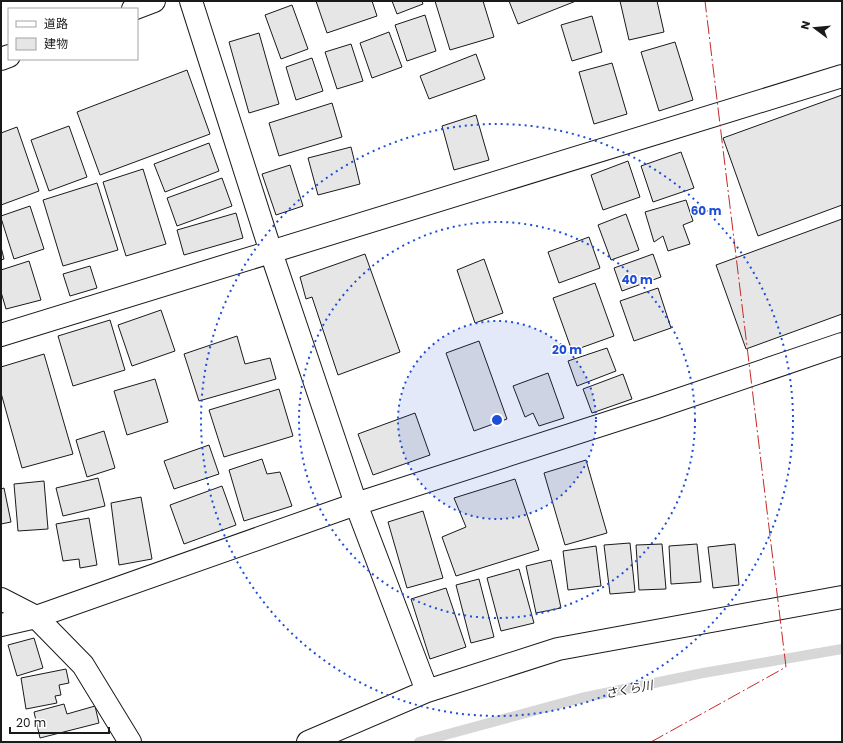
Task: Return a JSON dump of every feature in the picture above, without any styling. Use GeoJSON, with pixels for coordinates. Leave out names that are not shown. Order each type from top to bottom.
{"type":"FeatureCollection","features":[{"type":"Feature","properties":{"kind":"street"},"geometry":{"type":"LineString","coordinates":[[136,8],[154,1]]}},
{"type":"Feature","properties":{"kind":"street"},"geometry":{"type":"LineString","coordinates":[[192,1],[271,252],[356,504],[427,691]]}},
{"type":"Feature","properties":{"kind":"street"},"geometry":{"type":"LineString","coordinates":[[1,335],[842,76]]}},
{"type":"Feature","properties":{"kind":"street"},"geometry":{"type":"LineString","coordinates":[[1,624],[36,617],[356,504],[649,410],[842,344]]}},
{"type":"Feature","properties":{"kind":"street"},"geometry":{"type":"LineString","coordinates":[[308,742],[427,691],[558,649],[842,597]]}},
{"type":"Feature","properties":{"kind":"street"},"geometry":{"type":"LineString","coordinates":[[1,599],[36,617],[83,666],[130,742]]}},
{"type":"Feature","properties":{"kind":"building"},"geometry":{"type":"Polygon","coordinates":[[[316,1],[372,1],[377,16],[327,33],[316,1]]]}},
{"type":"Feature","properties":{"kind":"building"},"geometry":{"type":"Polygon","coordinates":[[[392,1],[422,1],[423,4],[397,14],[392,1]]]}},
{"type":"Feature","properties":{"kind":"building"},"geometry":{"type":"Polygon","coordinates":[[[435,1],[483,1],[494,37],[450,50],[435,1]]]}},
{"type":"Feature","properties":{"kind":"building"},"geometry":{"type":"Polygon","coordinates":[[[509,1],[576,1],[518,24],[509,1]]]}},
{"type":"Feature","properties":{"kind":"building"},"geometry":{"type":"Polygon","coordinates":[[[620,1],[657,1],[664,32],[629,40],[620,1]]]}},
{"type":"Feature","properties":{"kind":"building"},"geometry":{"type":"Polygon","coordinates":[[[292,5],[308,49],[281,59],[265,15],[292,5]]]}},
{"type":"Feature","properties":{"kind":"building"},"geometry":{"type":"Polygon","coordinates":[[[425,15],[436,51],[407,61],[395,25],[425,15]]]}},
{"type":"Feature","properties":{"kind":"building"},"geometry":{"type":"Polygon","coordinates":[[[592,16],[602,52],[572,61],[561,25],[592,16]]]}},
{"type":"Feature","properties":{"kind":"building"},"geometry":{"type":"Polygon","coordinates":[[[389,32],[402,67],[372,78],[360,43],[389,32]]]}},
{"type":"Feature","properties":{"kind":"building"},"geometry":{"type":"Polygon","coordinates":[[[259,33],[279,104],[249,113],[229,42],[259,33]]]}},
{"type":"Feature","properties":{"kind":"building"},"geometry":{"type":"Polygon","coordinates":[[[675,42],[693,100],[659,111],[641,52],[675,42]]]}},
{"type":"Feature","properties":{"kind":"building"},"geometry":{"type":"Polygon","coordinates":[[[351,44],[363,81],[337,89],[325,52],[351,44]]]}},
{"type":"Feature","properties":{"kind":"building"},"geometry":{"type":"Polygon","coordinates":[[[476,54],[485,79],[429,99],[420,76],[476,54]]]}},
{"type":"Feature","properties":{"kind":"building"},"geometry":{"type":"Polygon","coordinates":[[[312,58],[323,91],[296,100],[286,67],[312,58]]]}},
{"type":"Feature","properties":{"kind":"building"},"geometry":{"type":"Polygon","coordinates":[[[612,63],[627,114],[594,124],[579,72],[612,63]]]}},
{"type":"Feature","properties":{"kind":"building"},"geometry":{"type":"Polygon","coordinates":[[[187,70],[210,134],[100,175],[77,112],[187,70]]]}},
{"type":"Feature","properties":{"kind":"building"},"geometry":{"type":"Polygon","coordinates":[[[842,95],[842,205],[758,236],[723,138],[842,95]]]}},
{"type":"Feature","properties":{"kind":"building"},"geometry":{"type":"Polygon","coordinates":[[[332,103],[342,137],[279,156],[269,123],[332,103]]]}},
{"type":"Feature","properties":{"kind":"building"},"geometry":{"type":"Polygon","coordinates":[[[476,115],[489,160],[454,170],[442,126],[476,115]]]}},
{"type":"Feature","properties":{"kind":"building"},"geometry":{"type":"Polygon","coordinates":[[[69,126],[87,177],[49,191],[31,140],[69,126]]]}},
{"type":"Feature","properties":{"kind":"building"},"geometry":{"type":"Polygon","coordinates":[[[17,127],[39,191],[1,205],[1,133],[17,127]]]}},
{"type":"Feature","properties":{"kind":"building"},"geometry":{"type":"Polygon","coordinates":[[[209,143],[219,171],[165,192],[154,164],[209,143]]]}},
{"type":"Feature","properties":{"kind":"building"},"geometry":{"type":"Polygon","coordinates":[[[351,147],[360,184],[318,195],[308,158],[351,147]]]}},
{"type":"Feature","properties":{"kind":"building"},"geometry":{"type":"Polygon","coordinates":[[[681,152],[694,188],[653,202],[641,166],[681,152]]]}},
{"type":"Feature","properties":{"kind":"building"},"geometry":{"type":"Polygon","coordinates":[[[628,161],[640,197],[603,210],[591,175],[628,161]]]}},
{"type":"Feature","properties":{"kind":"building"},"geometry":{"type":"Polygon","coordinates":[[[290,165],[303,206],[276,215],[262,174],[290,165]]]}},
{"type":"Feature","properties":{"kind":"building"},"geometry":{"type":"Polygon","coordinates":[[[143,169],[166,244],[126,256],[103,182],[143,169]]]}},
{"type":"Feature","properties":{"kind":"building"},"geometry":{"type":"Polygon","coordinates":[[[222,178],[232,206],[177,226],[167,198],[222,178]]]}},
{"type":"Feature","properties":{"kind":"building"},"geometry":{"type":"Polygon","coordinates":[[[97,183],[118,250],[63,266],[43,200],[97,183]]]}},
{"type":"Feature","properties":{"kind":"building"},"geometry":{"type":"Polygon","coordinates":[[[686,200],[693,221],[683,225],[690,244],[668,251],[663,236],[654,242],[645,212],[686,200]]]}},
{"type":"Feature","properties":{"kind":"building"},"geometry":{"type":"Polygon","coordinates":[[[30,206],[44,249],[14,259],[1,216],[30,206]]]}},
{"type":"Feature","properties":{"kind":"building"},"geometry":{"type":"Polygon","coordinates":[[[236,213],[243,238],[184,255],[177,230],[236,213]]]}},
{"type":"Feature","properties":{"kind":"building"},"geometry":{"type":"Polygon","coordinates":[[[626,214],[639,250],[611,260],[598,225],[626,214]]]}},
{"type":"Feature","properties":{"kind":"building"},"geometry":{"type":"Polygon","coordinates":[[[842,219],[842,314],[746,349],[716,265],[842,219]]]}},
{"type":"Feature","properties":{"kind":"building"},"geometry":{"type":"Polygon","coordinates":[[[589,237],[600,268],[559,283],[548,252],[589,237]]]}},
{"type":"Feature","properties":{"kind":"building"},"geometry":{"type":"Polygon","coordinates":[[[1,247],[4,259],[1,260],[1,247]]]}},
{"type":"Feature","properties":{"kind":"building"},"geometry":{"type":"Polygon","coordinates":[[[365,254],[400,352],[338,375],[312,297],[306,299],[300,277],[365,254]]]}},
{"type":"Feature","properties":{"kind":"building"},"geometry":{"type":"Polygon","coordinates":[[[653,254],[661,277],[622,291],[614,268],[653,254]]]}},
{"type":"Feature","properties":{"kind":"building"},"geometry":{"type":"Polygon","coordinates":[[[484,259],[503,313],[475,323],[457,270],[484,259]]]}},
{"type":"Feature","properties":{"kind":"building"},"geometry":{"type":"Polygon","coordinates":[[[29,261],[41,300],[6,309],[1,292],[1,270],[29,261]]]}},
{"type":"Feature","properties":{"kind":"building"},"geometry":{"type":"Polygon","coordinates":[[[90,266],[97,288],[70,296],[63,274],[90,266]]]}},
{"type":"Feature","properties":{"kind":"building"},"geometry":{"type":"Polygon","coordinates":[[[595,283],[614,336],[572,351],[553,298],[595,283]]]}},
{"type":"Feature","properties":{"kind":"building"},"geometry":{"type":"Polygon","coordinates":[[[658,288],[671,328],[634,341],[620,301],[658,288]]]}},
{"type":"Feature","properties":{"kind":"building"},"geometry":{"type":"Polygon","coordinates":[[[161,310],[175,351],[132,366],[118,325],[161,310]]]}},
{"type":"Feature","properties":{"kind":"building"},"geometry":{"type":"Polygon","coordinates":[[[110,320],[125,370],[73,386],[58,336],[110,320]]]}},
{"type":"Feature","properties":{"kind":"building"},"geometry":{"type":"Polygon","coordinates":[[[237,336],[245,364],[270,358],[276,379],[199,401],[184,354],[237,336]]]}},
{"type":"Feature","properties":{"kind":"building"},"geometry":{"type":"Polygon","coordinates":[[[479,341],[507,419],[474,431],[446,353],[479,341]]]}},
{"type":"Feature","properties":{"kind":"building"},"geometry":{"type":"Polygon","coordinates":[[[607,348],[616,371],[577,386],[568,361],[607,348]]]}},
{"type":"Feature","properties":{"kind":"building"},"geometry":{"type":"Polygon","coordinates":[[[44,354],[73,454],[22,468],[1,393],[1,367],[44,354]]]}},
{"type":"Feature","properties":{"kind":"building"},"geometry":{"type":"Polygon","coordinates":[[[548,373],[564,418],[539,426],[533,413],[525,417],[513,386],[548,373]]]}},
{"type":"Feature","properties":{"kind":"building"},"geometry":{"type":"Polygon","coordinates":[[[623,374],[632,399],[592,413],[583,389],[623,374]]]}},
{"type":"Feature","properties":{"kind":"building"},"geometry":{"type":"Polygon","coordinates":[[[155,379],[168,422],[127,435],[114,391],[155,379]]]}},
{"type":"Feature","properties":{"kind":"building"},"geometry":{"type":"Polygon","coordinates":[[[279,389],[293,436],[224,457],[209,410],[279,389]]]}},
{"type":"Feature","properties":{"kind":"building"},"geometry":{"type":"Polygon","coordinates":[[[415,413],[430,455],[373,475],[358,434],[415,413]]]}},
{"type":"Feature","properties":{"kind":"building"},"geometry":{"type":"Polygon","coordinates":[[[104,431],[115,468],[87,477],[76,440],[104,431]]]}},
{"type":"Feature","properties":{"kind":"building"},"geometry":{"type":"Polygon","coordinates":[[[209,445],[219,474],[174,489],[164,461],[209,445]]]}},
{"type":"Feature","properties":{"kind":"building"},"geometry":{"type":"Polygon","coordinates":[[[262,459],[267,474],[280,472],[292,506],[244,521],[229,470],[262,459]]]}},
{"type":"Feature","properties":{"kind":"building"},"geometry":{"type":"Polygon","coordinates":[[[586,460],[607,533],[565,545],[544,473],[586,460]]]}},
{"type":"Feature","properties":{"kind":"building"},"geometry":{"type":"Polygon","coordinates":[[[98,478],[105,506],[63,516],[56,488],[98,478]]]}},
{"type":"Feature","properties":{"kind":"building"},"geometry":{"type":"Polygon","coordinates":[[[515,479],[539,550],[456,576],[442,537],[466,527],[454,498],[515,479]]]}},
{"type":"Feature","properties":{"kind":"building"},"geometry":{"type":"Polygon","coordinates":[[[44,481],[48,529],[18,531],[14,484],[44,481]]]}},
{"type":"Feature","properties":{"kind":"building"},"geometry":{"type":"Polygon","coordinates":[[[222,486],[236,525],[184,544],[170,505],[222,486]]]}},
{"type":"Feature","properties":{"kind":"building"},"geometry":{"type":"Polygon","coordinates":[[[4,488],[11,522],[1,524],[1,489],[4,488]]]}},
{"type":"Feature","properties":{"kind":"building"},"geometry":{"type":"Polygon","coordinates":[[[141,497],[152,559],[119,565],[111,503],[141,497]]]}},
{"type":"Feature","properties":{"kind":"building"},"geometry":{"type":"Polygon","coordinates":[[[423,511],[443,578],[407,588],[388,522],[423,511]]]}},
{"type":"Feature","properties":{"kind":"building"},"geometry":{"type":"Polygon","coordinates":[[[89,518],[97,565],[80,568],[79,559],[63,561],[56,524],[89,518]]]}},
{"type":"Feature","properties":{"kind":"building"},"geometry":{"type":"Polygon","coordinates":[[[630,543],[635,592],[610,594],[604,545],[630,543]]]}},
{"type":"Feature","properties":{"kind":"building"},"geometry":{"type":"Polygon","coordinates":[[[662,544],[666,589],[639,590],[636,545],[662,544]]]}},
{"type":"Feature","properties":{"kind":"building"},"geometry":{"type":"Polygon","coordinates":[[[697,544],[701,582],[671,584],[669,546],[697,544]]]}},
{"type":"Feature","properties":{"kind":"building"},"geometry":{"type":"Polygon","coordinates":[[[735,544],[739,585],[713,588],[708,547],[735,544]]]}},
{"type":"Feature","properties":{"kind":"building"},"geometry":{"type":"Polygon","coordinates":[[[596,546],[601,586],[568,590],[563,551],[596,546]]]}},
{"type":"Feature","properties":{"kind":"building"},"geometry":{"type":"Polygon","coordinates":[[[551,560],[561,608],[536,613],[526,566],[551,560]]]}},
{"type":"Feature","properties":{"kind":"building"},"geometry":{"type":"Polygon","coordinates":[[[519,569],[534,623],[501,631],[487,578],[519,569]]]}},
{"type":"Feature","properties":{"kind":"building"},"geometry":{"type":"Polygon","coordinates":[[[479,579],[494,637],[471,643],[456,585],[479,579]]]}},
{"type":"Feature","properties":{"kind":"building"},"geometry":{"type":"Polygon","coordinates":[[[446,588],[466,647],[430,659],[411,599],[446,588]]]}},
{"type":"Feature","properties":{"kind":"building"},"geometry":{"type":"Polygon","coordinates":[[[34,638],[43,668],[17,676],[8,645],[34,638]]]}},
{"type":"Feature","properties":{"kind":"building"},"geometry":{"type":"Polygon","coordinates":[[[66,669],[69,683],[59,685],[61,695],[55,696],[57,703],[26,709],[21,678],[66,669]]]}},
{"type":"Feature","properties":{"kind":"building"},"geometry":{"type":"Polygon","coordinates":[[[64,704],[67,714],[95,706],[99,723],[40,738],[34,712],[64,704]]]}},
{"type":"Feature","properties":{"kind":"waterway","name":"さくら川"},"geometry":{"type":"LineString","coordinates":[[419,742],[581,698],[703,673],[842,649]]}},
{"type":"Feature","properties":{"kind":"power"},"geometry":{"type":"LineString","coordinates":[[651,742],[786,667],[705,1]]}}]}
